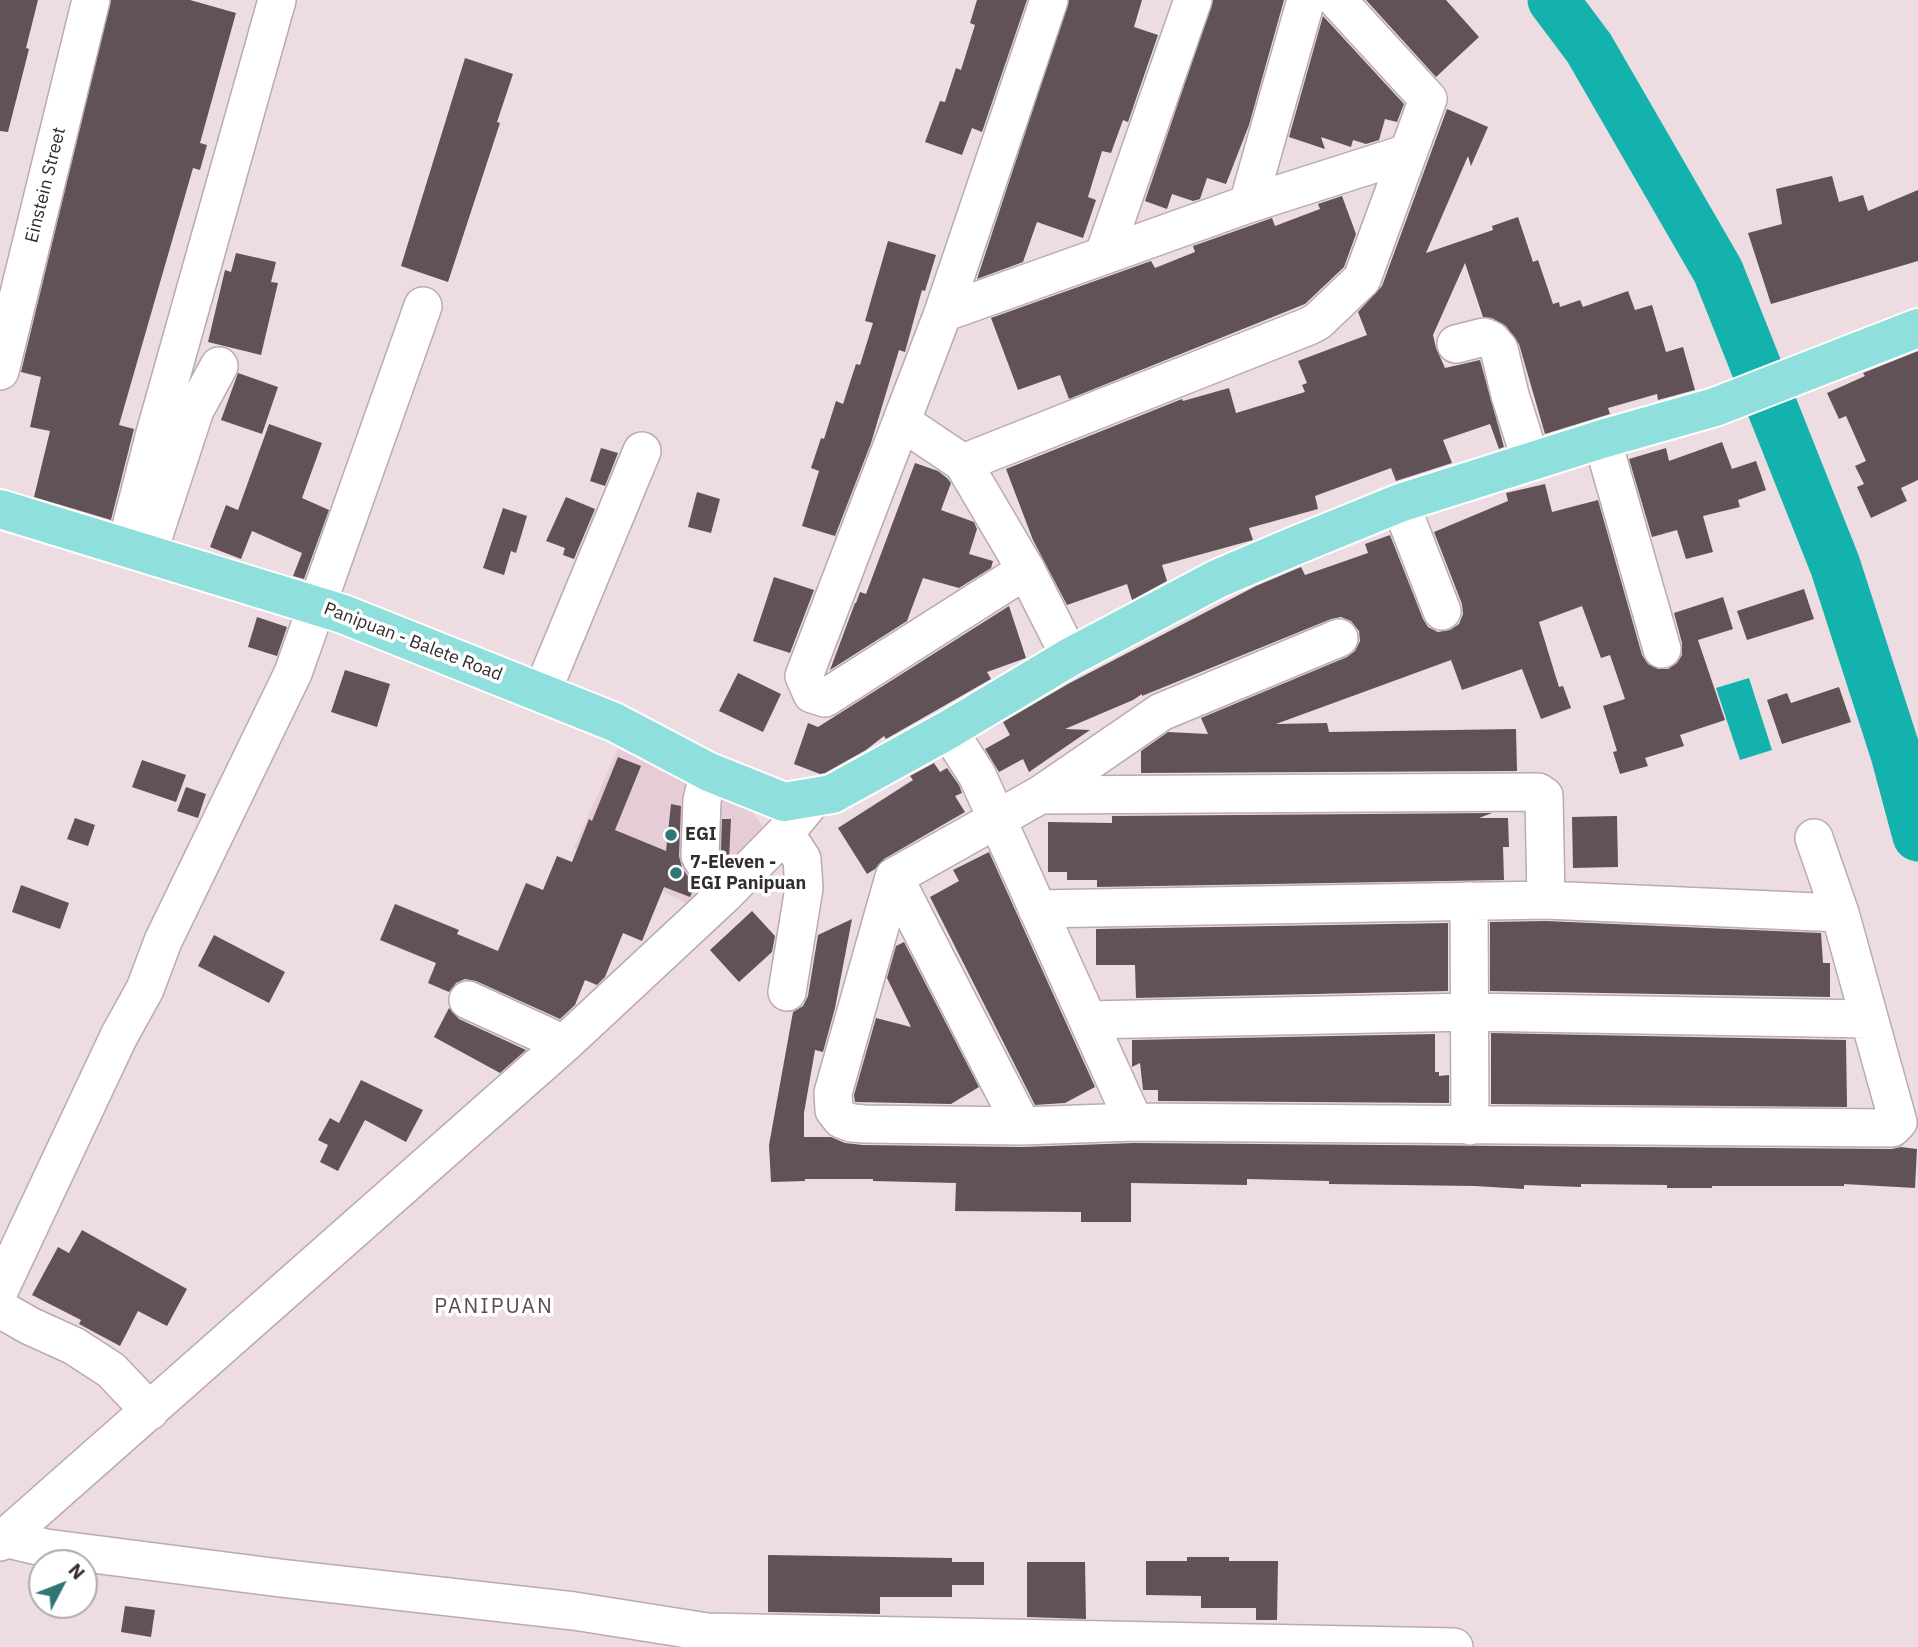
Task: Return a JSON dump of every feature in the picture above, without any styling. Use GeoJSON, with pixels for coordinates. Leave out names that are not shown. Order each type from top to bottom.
{"type":"FeatureCollection","features":[{"type":"Feature","properties":{"kind":"main road","name":"Panipuan - Balete Road"},"geometry":{"type":"LineString","coordinates":[[0,509],[318,605],[614,722],[709,772],[784,802],[832,794],[948,730],[1070,657],[1217,579],[1400,503],[1602,439],[1714,407],[1918,328]]}},
{"type":"Feature","properties":{"kind":"street","name":"Einstein Street"},"geometry":{"type":"LineString","coordinates":[[0,371],[91,0]]}},
{"type":"Feature","properties":{"kind":"street"},"geometry":{"type":"LineString","coordinates":[[137,550],[158,424],[277,0]]}},
{"type":"Feature","properties":{"kind":"street"},"geometry":{"type":"LineString","coordinates":[[1026,570],[825,698],[812,694],[804,676],[943,313],[1049,0]]}},
{"type":"Feature","properties":{"kind":"street"},"geometry":{"type":"LineString","coordinates":[[1104,254],[1193,0]]}},
{"type":"Feature","properties":{"kind":"street"},"geometry":{"type":"LineString","coordinates":[[1248,204],[1306,0]]}},
{"type":"Feature","properties":{"kind":"street"},"geometry":{"type":"LineString","coordinates":[[962,463],[1318,321],[1362,279],[1428,99],[1337,0]]}},
{"type":"Feature","properties":{"kind":"street"},"geometry":{"type":"LineString","coordinates":[[943,313],[1248,204],[1408,153]]}},
{"type":"Feature","properties":{"kind":"street"},"geometry":{"type":"LineString","coordinates":[[0,1289],[119,1036],[145,989],[163,941],[293,673],[424,306]]}},
{"type":"Feature","properties":{"kind":"street"},"geometry":{"type":"LineString","coordinates":[[1456,344],[1484,337],[1492,340],[1499,349],[1531,461]]}},
{"type":"Feature","properties":{"kind":"street"},"geometry":{"type":"LineString","coordinates":[[137,550],[195,410],[219,366]]}},
{"type":"Feature","properties":{"kind":"street"},"geometry":{"type":"LineString","coordinates":[[902,422],[962,463],[1026,570],[1070,657]]}},
{"type":"Feature","properties":{"kind":"street"},"geometry":{"type":"LineString","coordinates":[[1602,439],[1662,649]]}},
{"type":"Feature","properties":{"kind":"street"},"geometry":{"type":"LineString","coordinates":[[542,692],[642,451]]}},
{"type":"Feature","properties":{"kind":"street"},"geometry":{"type":"LineString","coordinates":[[1400,503],[1442,611]]}},
{"type":"Feature","properties":{"kind":"street"},"geometry":{"type":"LineString","coordinates":[[1339,638],[1161,712],[1040,795],[894,877],[833,1093],[834,1110],[841,1119],[852,1123],[1022,1126],[1134,1122],[1892,1128],[1898,1122],[1840,913],[1814,838]]}},
{"type":"Feature","properties":{"kind":"street"},"geometry":{"type":"LineString","coordinates":[[948,730],[977,775],[1134,1122]]}},
{"type":"Feature","properties":{"kind":"street"},"geometry":{"type":"LineString","coordinates":[[709,772],[702,800],[700,856],[724,894]]}},
{"type":"Feature","properties":{"kind":"street"},"geometry":{"type":"LineString","coordinates":[[1040,795],[1538,792],[1544,796],[1546,900]]}},
{"type":"Feature","properties":{"kind":"street"},"geometry":{"type":"LineString","coordinates":[[2,1540],[564,1044],[785,834],[814,798]]}},
{"type":"Feature","properties":{"kind":"street"},"geometry":{"type":"LineString","coordinates":[[785,834],[802,859],[804,888],[787,992]]}},
{"type":"Feature","properties":{"kind":"street"},"geometry":{"type":"LineString","coordinates":[[894,877],[1022,1126]]}},
{"type":"Feature","properties":{"kind":"street"},"geometry":{"type":"LineString","coordinates":[[1037,909],[1546,900],[1840,913]]}},
{"type":"Feature","properties":{"kind":"street"},"geometry":{"type":"LineString","coordinates":[[1469,901],[1470,1126]]}},
{"type":"Feature","properties":{"kind":"street"},"geometry":{"type":"LineString","coordinates":[[468,1000],[564,1044]]}},
{"type":"Feature","properties":{"kind":"street"},"geometry":{"type":"LineString","coordinates":[[1088,1020],[1471,1012],[1868,1019]]}},
{"type":"Feature","properties":{"kind":"street"},"geometry":{"type":"LineString","coordinates":[[0,1309],[74,1346],[111,1370],[150,1411]]}},
{"type":"Feature","properties":{"kind":"street"},"geometry":{"type":"LineString","coordinates":[[2,1540],[280,1578],[574,1611],[706,1639],[1454,1647]]}},
{"type":"Feature","properties":{"kind":"shaded area","name":"EGI"},"geometry":{"type":"Polygon","coordinates":[[[618,749],[749,807],[762,826],[761,843],[694,907],[574,848],[618,749]]]}},
{"type":"Feature","properties":{"kind":"water"},"geometry":{"type":"Polygon","coordinates":[[[1749,678],[1772,750],[1740,760],[1716,688],[1749,678]]]}},
{"type":"Feature","properties":{"kind":"building"},"geometry":{"type":"Polygon","coordinates":[[[0,0],[38,0],[8,132],[0,131],[0,0]]]}},
{"type":"Feature","properties":{"kind":"building"},"geometry":{"type":"Polygon","coordinates":[[[111,0],[190,0],[236,13],[200,143],[207,145],[200,170],[193,168],[119,425],[134,429],[111,520],[34,497],[50,431],[30,427],[41,377],[21,372],[111,0]]]}},
{"type":"Feature","properties":{"kind":"building"},"geometry":{"type":"Polygon","coordinates":[[[977,0],[1027,0],[982,132],[972,128],[962,155],[925,142],[940,101],[945,102],[956,68],[961,70],[975,25],[970,23],[977,0]]]}},
{"type":"Feature","properties":{"kind":"building"},"geometry":{"type":"Polygon","coordinates":[[[1069,0],[1142,0],[1134,27],[1158,35],[1128,122],[1123,120],[1111,153],[1102,151],[1088,197],[1096,200],[1083,238],[1037,222],[1023,262],[977,279],[1069,0]]]}},
{"type":"Feature","properties":{"kind":"building"},"geometry":{"type":"Polygon","coordinates":[[[1213,0],[1284,0],[1249,125],[1226,184],[1207,178],[1200,199],[1193,201],[1172,194],[1167,209],[1145,201],[1213,0]]]}},
{"type":"Feature","properties":{"kind":"building"},"geometry":{"type":"Polygon","coordinates":[[[1366,0],[1446,0],[1479,37],[1436,77],[1366,0]]]}},
{"type":"Feature","properties":{"kind":"building"},"geometry":{"type":"Polygon","coordinates":[[[1323,16],[1404,104],[1397,122],[1385,119],[1379,140],[1366,144],[1353,140],[1351,147],[1321,137],[1325,149],[1289,137],[1323,16]]]}},
{"type":"Feature","properties":{"kind":"building"},"geometry":{"type":"Polygon","coordinates":[[[465,58],[513,74],[497,122],[500,123],[448,282],[401,266],[465,58]]]}},
{"type":"Feature","properties":{"kind":"building"},"geometry":{"type":"Polygon","coordinates":[[[1447,109],[1488,127],[1471,166],[1468,156],[1426,253],[1493,230],[1492,226],[1518,217],[1533,262],[1538,260],[1553,304],[1559,302],[1560,307],[1580,300],[1583,307],[1628,291],[1635,310],[1652,305],[1666,352],[1683,347],[1695,390],[1658,400],[1657,394],[1608,408],[1610,414],[1545,434],[1519,344],[1506,326],[1492,318],[1483,317],[1465,263],[1433,335],[1445,368],[1480,360],[1504,447],[1499,449],[1490,424],[1443,440],[1452,463],[1396,481],[1391,468],[1315,496],[1318,509],[1249,528],[1253,540],[1162,565],[1167,581],[1132,600],[1127,584],[1067,605],[1033,540],[1006,469],[1182,399],[1183,401],[1229,388],[1236,413],[1305,392],[1302,385],[1307,383],[1298,361],[1367,335],[1358,312],[1382,286],[1447,109]]]}},
{"type":"Feature","properties":{"kind":"building"},"geometry":{"type":"Polygon","coordinates":[[[1832,176],[1839,202],[1863,195],[1868,211],[1918,190],[1918,261],[1771,304],[1748,233],[1782,224],[1776,189],[1832,176]]]}},
{"type":"Feature","properties":{"kind":"building"},"geometry":{"type":"Polygon","coordinates":[[[1342,196],[1356,234],[1344,267],[1305,304],[1069,399],[1060,375],[1018,390],[991,318],[1151,261],[1155,268],[1195,252],[1193,246],[1272,218],[1275,226],[1320,209],[1318,204],[1342,196]]]}},
{"type":"Feature","properties":{"kind":"building"},"geometry":{"type":"Polygon","coordinates":[[[888,241],[936,255],[925,291],[922,290],[905,352],[899,350],[871,443],[835,536],[802,526],[819,471],[811,468],[836,401],[843,404],[856,364],[860,365],[873,323],[865,321],[888,241]]]}},
{"type":"Feature","properties":{"kind":"building"},"geometry":{"type":"Polygon","coordinates":[[[236,253],[276,262],[271,282],[278,283],[261,355],[208,342],[225,270],[231,272],[236,253]]]}},
{"type":"Feature","properties":{"kind":"building"},"geometry":{"type":"Polygon","coordinates":[[[1918,351],[1918,480],[1901,488],[1907,501],[1871,518],[1857,487],[1864,484],[1855,466],[1866,461],[1846,416],[1839,419],[1827,393],[1865,376],[1863,373],[1918,351]]]}},
{"type":"Feature","properties":{"kind":"building"},"geometry":{"type":"Polygon","coordinates":[[[238,373],[278,387],[262,434],[221,420],[238,373]]]}},
{"type":"Feature","properties":{"kind":"building"},"geometry":{"type":"Polygon","coordinates":[[[269,424],[322,443],[302,498],[329,510],[304,579],[293,576],[302,553],[252,531],[241,559],[210,547],[226,505],[238,510],[269,424]]]}},
{"type":"Feature","properties":{"kind":"building"},"geometry":{"type":"Polygon","coordinates":[[[1722,442],[1732,469],[1756,461],[1766,490],[1738,500],[1740,507],[1703,516],[1713,552],[1686,559],[1677,530],[1652,537],[1629,459],[1666,448],[1669,461],[1722,442]]]}},
{"type":"Feature","properties":{"kind":"building"},"geometry":{"type":"Polygon","coordinates":[[[601,448],[618,453],[605,486],[590,481],[601,448]]]}},
{"type":"Feature","properties":{"kind":"building"},"geometry":{"type":"Polygon","coordinates":[[[915,463],[938,471],[951,483],[941,510],[974,522],[977,529],[969,554],[993,561],[991,568],[959,588],[923,578],[907,621],[830,670],[860,592],[866,594],[915,463]]]}},
{"type":"Feature","properties":{"kind":"building"},"geometry":{"type":"Polygon","coordinates":[[[1545,484],[1552,512],[1598,500],[1642,655],[1648,664],[1658,669],[1668,669],[1677,663],[1682,655],[1682,643],[1674,613],[1723,597],[1733,629],[1698,640],[1725,720],[1680,735],[1684,746],[1645,758],[1648,766],[1620,774],[1613,752],[1617,751],[1603,706],[1625,699],[1610,655],[1601,658],[1582,606],[1539,622],[1559,687],[1563,686],[1571,708],[1541,719],[1522,669],[1462,690],[1451,660],[1276,724],[1327,723],[1329,732],[1516,729],[1517,771],[1141,773],[1141,751],[1168,732],[1208,734],[1201,718],[1347,657],[1355,651],[1360,641],[1359,631],[1351,621],[1341,617],[1142,694],[1065,729],[1090,730],[1029,772],[1023,759],[999,772],[985,749],[1010,735],[1003,722],[1068,684],[1256,586],[1301,567],[1305,575],[1368,553],[1365,544],[1390,535],[1428,627],[1438,632],[1450,630],[1459,624],[1463,614],[1462,604],[1434,532],[1508,501],[1506,493],[1545,484]]]}},
{"type":"Feature","properties":{"kind":"building"},"geometry":{"type":"Polygon","coordinates":[[[697,492],[720,499],[711,533],[688,527],[697,492]]]}},
{"type":"Feature","properties":{"kind":"building"},"geometry":{"type":"Polygon","coordinates":[[[566,497],[595,509],[574,559],[563,555],[565,548],[546,541],[566,497]]]}},
{"type":"Feature","properties":{"kind":"building"},"geometry":{"type":"Polygon","coordinates":[[[503,508],[527,516],[516,553],[511,551],[504,575],[483,568],[503,508]]]}},
{"type":"Feature","properties":{"kind":"building"},"geometry":{"type":"Polygon","coordinates":[[[774,577],[814,590],[790,653],[753,641],[774,577]]]}},
{"type":"Feature","properties":{"kind":"building"},"geometry":{"type":"Polygon","coordinates":[[[1804,589],[1814,619],[1747,640],[1737,611],[1804,589]]]}},
{"type":"Feature","properties":{"kind":"building"},"geometry":{"type":"Polygon","coordinates":[[[1009,606],[1026,658],[987,672],[991,679],[886,739],[884,736],[866,750],[825,773],[820,774],[794,764],[808,723],[818,727],[1009,606]]]}},
{"type":"Feature","properties":{"kind":"building"},"geometry":{"type":"Polygon","coordinates":[[[257,617],[287,627],[277,656],[248,647],[257,617]]]}},
{"type":"Feature","properties":{"kind":"building"},"geometry":{"type":"Polygon","coordinates":[[[345,670],[390,684],[377,727],[331,712],[345,670]]]}},
{"type":"Feature","properties":{"kind":"building"},"geometry":{"type":"Polygon","coordinates":[[[738,673],[781,694],[763,732],[719,711],[738,673]]]}},
{"type":"Feature","properties":{"kind":"building"},"geometry":{"type":"Polygon","coordinates":[[[1839,687],[1851,722],[1782,744],[1767,700],[1787,693],[1791,703],[1839,687]]]}},
{"type":"Feature","properties":{"kind":"building"},"geometry":{"type":"Polygon","coordinates":[[[618,757],[641,766],[615,830],[666,851],[671,804],[681,806],[679,856],[682,868],[695,886],[690,897],[664,887],[642,941],[623,933],[605,977],[597,985],[585,980],[575,1005],[560,1019],[476,981],[465,979],[456,983],[449,992],[428,983],[436,963],[380,940],[395,904],[459,930],[457,934],[498,951],[526,883],[543,890],[557,856],[572,862],[618,757]]]}},
{"type":"Feature","properties":{"kind":"building"},"geometry":{"type":"Polygon","coordinates":[[[142,760],[186,775],[176,802],[132,787],[142,760]]]}},
{"type":"Feature","properties":{"kind":"building"},"geometry":{"type":"Polygon","coordinates":[[[934,763],[940,772],[947,768],[959,785],[962,793],[955,796],[965,812],[884,859],[867,874],[838,828],[913,780],[910,776],[934,763]]]}},
{"type":"Feature","properties":{"kind":"building"},"geometry":{"type":"Polygon","coordinates":[[[186,787],[206,794],[198,818],[177,811],[186,787]]]}},
{"type":"Feature","properties":{"kind":"building"},"geometry":{"type":"Polygon","coordinates":[[[1492,813],[1479,818],[1508,818],[1509,847],[1503,847],[1504,880],[1097,887],[1097,880],[1067,880],[1067,872],[1048,872],[1048,822],[1112,823],[1112,816],[1492,813]]]}},
{"type":"Feature","properties":{"kind":"building"},"geometry":{"type":"Polygon","coordinates":[[[1617,816],[1618,867],[1573,868],[1572,817],[1617,816]]]}},
{"type":"Feature","properties":{"kind":"building"},"geometry":{"type":"Polygon","coordinates":[[[75,818],[95,825],[88,846],[67,839],[75,818]]]}},
{"type":"Feature","properties":{"kind":"building"},"geometry":{"type":"Polygon","coordinates":[[[722,819],[731,819],[729,860],[721,850],[722,819]]]}},
{"type":"Feature","properties":{"kind":"building"},"geometry":{"type":"Polygon","coordinates":[[[989,852],[1095,1087],[1065,1103],[1035,1105],[930,897],[959,881],[953,870],[989,852]]]}},
{"type":"Feature","properties":{"kind":"building"},"geometry":{"type":"Polygon","coordinates":[[[21,885],[69,903],[60,929],[12,912],[21,885]]]}},
{"type":"Feature","properties":{"kind":"building"},"geometry":{"type":"Polygon","coordinates":[[[752,911],[775,936],[772,952],[739,982],[710,950],[752,911]]]}},
{"type":"Feature","properties":{"kind":"building"},"geometry":{"type":"Polygon","coordinates":[[[852,919],[835,1008],[823,1052],[815,1050],[804,1113],[804,1137],[831,1137],[845,1143],[863,1145],[1022,1147],[1134,1143],[1901,1147],[1917,1149],[1915,1188],[1844,1184],[1667,1188],[1667,1185],[1581,1184],[1581,1187],[1524,1185],[1524,1189],[1247,1179],[1247,1185],[1131,1183],[1131,1222],[1081,1222],[1081,1212],[955,1211],[956,1183],[873,1179],[771,1182],[769,1145],[793,1012],[803,1006],[808,996],[818,935],[852,919]]]}},
{"type":"Feature","properties":{"kind":"building"},"geometry":{"type":"Polygon","coordinates":[[[1546,921],[1821,933],[1823,963],[1830,963],[1830,997],[1490,991],[1490,922],[1546,921]]]}},
{"type":"Feature","properties":{"kind":"building"},"geometry":{"type":"Polygon","coordinates":[[[1448,923],[1448,991],[1136,998],[1135,965],[1096,965],[1096,929],[1448,923]]]}},
{"type":"Feature","properties":{"kind":"building"},"geometry":{"type":"Polygon","coordinates":[[[214,935],[285,972],[269,1003],[198,966],[214,935]]]}},
{"type":"Feature","properties":{"kind":"building"},"geometry":{"type":"Polygon","coordinates":[[[904,942],[979,1087],[951,1104],[855,1102],[854,1095],[876,1018],[911,1027],[887,978],[896,946],[904,942]]]}},
{"type":"Feature","properties":{"kind":"building"},"geometry":{"type":"Polygon","coordinates":[[[449,1008],[459,1019],[526,1050],[500,1073],[434,1037],[449,1008]]]}},
{"type":"Feature","properties":{"kind":"building"},"geometry":{"type":"Polygon","coordinates":[[[1491,1033],[1846,1040],[1847,1107],[1491,1104],[1491,1033]]]}},
{"type":"Feature","properties":{"kind":"building"},"geometry":{"type":"Polygon","coordinates":[[[1435,1034],[1435,1072],[1439,1072],[1439,1076],[1449,1075],[1449,1103],[1158,1101],[1158,1090],[1143,1090],[1140,1063],[1132,1067],[1132,1040],[1435,1034]]]}},
{"type":"Feature","properties":{"kind":"building"},"geometry":{"type":"Polygon","coordinates":[[[361,1080],[423,1110],[406,1142],[365,1120],[338,1171],[320,1162],[328,1145],[318,1140],[330,1118],[339,1123],[361,1080]]]}},
{"type":"Feature","properties":{"kind":"building"},"geometry":{"type":"Polygon","coordinates":[[[82,1230],[187,1289],[167,1326],[138,1311],[120,1346],[79,1324],[81,1320],[32,1295],[58,1247],[69,1253],[82,1230]]]}},
{"type":"Feature","properties":{"kind":"building"},"geometry":{"type":"Polygon","coordinates":[[[768,1555],[952,1558],[952,1562],[984,1562],[984,1585],[952,1585],[952,1597],[880,1597],[880,1614],[768,1612],[768,1555]]]}},
{"type":"Feature","properties":{"kind":"building"},"geometry":{"type":"Polygon","coordinates":[[[1187,1557],[1229,1557],[1229,1561],[1278,1561],[1277,1620],[1256,1620],[1256,1608],[1201,1608],[1201,1596],[1146,1595],[1146,1561],[1187,1561],[1187,1557]]]}},
{"type":"Feature","properties":{"kind":"building"},"geometry":{"type":"Polygon","coordinates":[[[1027,1562],[1085,1562],[1086,1619],[1027,1617],[1027,1562]]]}},
{"type":"Feature","properties":{"kind":"building"},"geometry":{"type":"Polygon","coordinates":[[[125,1606],[155,1610],[151,1637],[121,1632],[125,1606]]]}},
{"type":"Feature","properties":{"kind":"waterway"},"geometry":{"type":"LineString","coordinates":[[1553,0],[1589,48],[1718,271],[1835,565],[1896,754],[1918,836]]}},
{"type":"Feature","properties":{"kind":"place","name":"EGI"},"geometry":{"type":"Point","coordinates":[671,835]}},
{"type":"Feature","properties":{"kind":"place","name":"7-Eleven - EGI Panipuan"},"geometry":{"type":"Point","coordinates":[676,873]}},
{"type":"Feature","properties":{"kind":"district","name":"PANIPUAN"},"geometry":{"type":"Point","coordinates":[494,1307]}}]}
